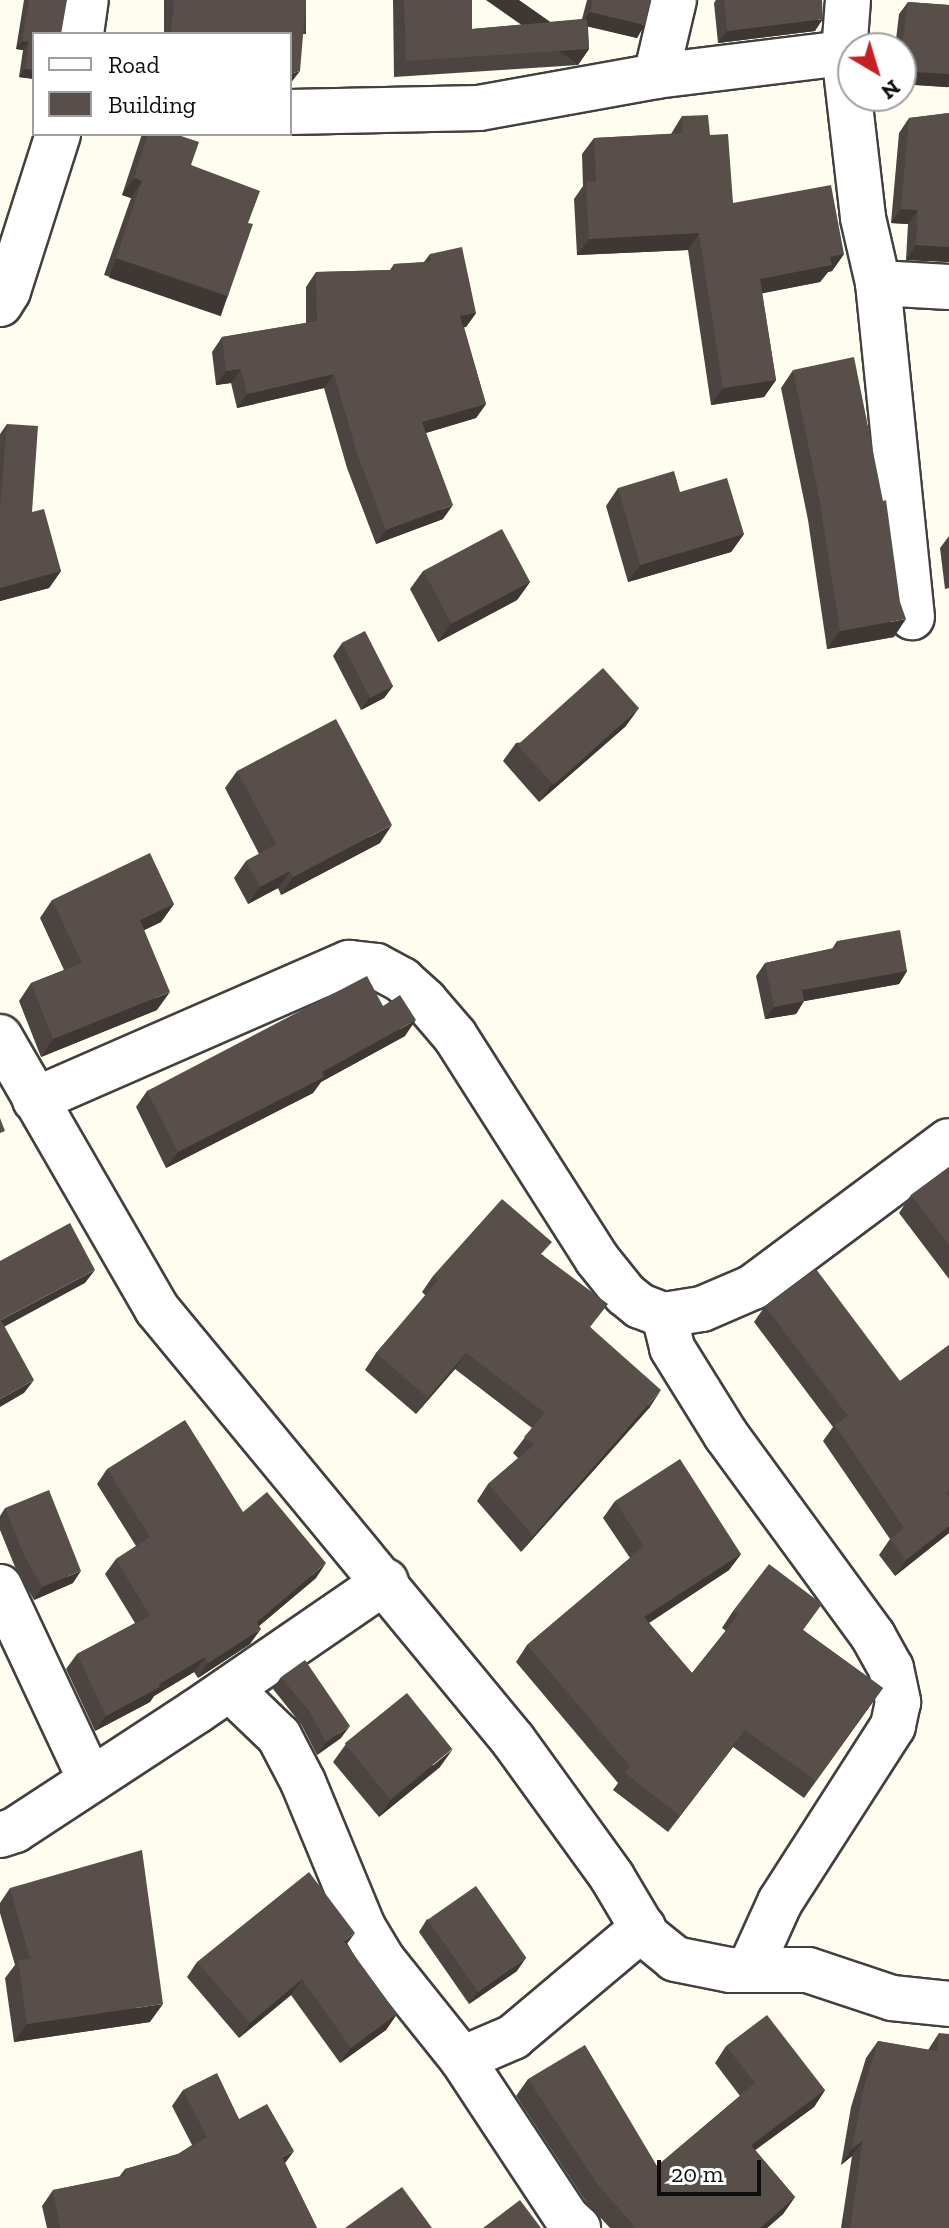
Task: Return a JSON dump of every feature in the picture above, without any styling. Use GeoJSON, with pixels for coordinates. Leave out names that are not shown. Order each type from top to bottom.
{"type":"FeatureCollection","features":[{"type":"Feature","properties":{"kind":"street"},"geometry":{"type":"LineString","coordinates":[[81,32],[86,0]]}},
{"type":"Feature","properties":{"kind":"street"},"geometry":{"type":"LineString","coordinates":[[656,76],[674,0]]}},
{"type":"Feature","properties":{"kind":"street"},"geometry":{"type":"LineString","coordinates":[[846,32],[848,0]]}},
{"type":"Feature","properties":{"kind":"street"},"geometry":{"type":"LineString","coordinates":[[292,112],[479,108],[656,76],[837,54]]}},
{"type":"Feature","properties":{"kind":"street"},"geometry":{"type":"LineString","coordinates":[[851,112],[863,218],[878,283],[912,617]]}},
{"type":"Feature","properties":{"kind":"street"},"geometry":{"type":"LineString","coordinates":[[0,304],[8,291],[57,136]]}},
{"type":"Feature","properties":{"kind":"street"},"geometry":{"type":"LineString","coordinates":[[878,283],[949,287]]}},
{"type":"Feature","properties":{"kind":"street"},"geometry":{"type":"LineString","coordinates":[[35,1100],[349,963],[376,966],[402,980],[455,1036],[597,1259],[625,1294],[640,1306],[664,1315],[702,1309],[753,1287],[949,1141]]}},
{"type":"Feature","properties":{"kind":"street"},"geometry":{"type":"LineString","coordinates":[[0,1037],[157,1309],[386,1581],[513,1740],[612,1877],[643,1928],[675,1959],[730,1970],[808,1970],[892,1998],[949,2004]]}},
{"type":"Feature","properties":{"kind":"street"},"geometry":{"type":"LineString","coordinates":[[664,1315],[672,1348],[718,1423],[816,1563],[873,1636],[891,1668],[898,1702],[893,1726],[780,1902],[750,1968]]}},
{"type":"Feature","properties":{"kind":"street"},"geometry":{"type":"LineString","coordinates":[[0,1835],[15,1830],[230,1689],[386,1581]]}},
{"type":"Feature","properties":{"kind":"street"},"geometry":{"type":"LineString","coordinates":[[0,1587],[90,1779]]}},
{"type":"Feature","properties":{"kind":"street"},"geometry":{"type":"LineString","coordinates":[[230,1689],[279,1736],[303,1782],[363,1927],[382,1959],[462,2059],[567,2218],[578,2228]]}},
{"type":"Feature","properties":{"kind":"street"},"geometry":{"type":"LineString","coordinates":[[462,2059],[513,2037],[643,1928]]}},
{"type":"Feature","properties":{"kind":"building"},"geometry":{"type":"Polygon","coordinates":[[[29,0],[67,0],[61,32],[32,32],[32,70],[25,69],[29,42],[22,41],[29,0]]]}},
{"type":"Feature","properties":{"kind":"building"},"geometry":{"type":"Polygon","coordinates":[[[174,0],[306,0],[300,71],[292,73],[292,32],[171,32],[174,0]]]}},
{"type":"Feature","properties":{"kind":"building"},"geometry":{"type":"Polygon","coordinates":[[[404,0],[472,0],[472,29],[587,19],[589,49],[406,61],[404,0]]]}},
{"type":"Feature","properties":{"kind":"building"},"geometry":{"type":"Polygon","coordinates":[[[593,0],[651,0],[645,25],[590,12],[593,0]]]}},
{"type":"Feature","properties":{"kind":"building"},"geometry":{"type":"Polygon","coordinates":[[[724,0],[822,0],[823,19],[727,31],[724,0]]]}},
{"type":"Feature","properties":{"kind":"building"},"geometry":{"type":"Polygon","coordinates":[[[908,2],[949,5],[949,74],[917,72],[917,32],[904,32],[908,2]]]}},
{"type":"Feature","properties":{"kind":"building"},"geometry":{"type":"Polygon","coordinates":[[[949,113],[949,247],[916,245],[918,210],[901,209],[909,118],[949,113]]]}},
{"type":"Feature","properties":{"kind":"building"},"geometry":{"type":"Polygon","coordinates":[[[708,115],[710,135],[728,134],[733,203],[831,185],[844,254],[830,257],[832,265],[760,279],[776,380],[723,388],[699,233],[589,239],[586,182],[596,181],[594,138],[683,133],[682,116],[708,115]]]}},
{"type":"Feature","properties":{"kind":"building"},"geometry":{"type":"Polygon","coordinates":[[[147,136],[181,136],[199,142],[191,165],[260,191],[248,223],[253,224],[228,296],[116,258],[142,181],[134,178],[147,136]]]}},
{"type":"Feature","properties":{"kind":"building"},"geometry":{"type":"Polygon","coordinates":[[[462,247],[476,313],[460,316],[486,404],[422,422],[453,505],[386,530],[357,453],[334,374],[247,394],[241,369],[226,371],[222,337],[317,321],[316,272],[394,270],[394,264],[431,262],[430,254],[462,247]]]}},
{"type":"Feature","properties":{"kind":"building"},"geometry":{"type":"Polygon","coordinates":[[[854,357],[883,501],[886,500],[900,602],[906,619],[840,631],[820,502],[793,370],[854,357]]]}},
{"type":"Feature","properties":{"kind":"building"},"geometry":{"type":"Polygon","coordinates":[[[7,424],[38,426],[32,512],[44,509],[61,571],[0,588],[0,511],[7,424]]]}},
{"type":"Feature","properties":{"kind":"building"},"geometry":{"type":"Polygon","coordinates":[[[674,471],[680,492],[727,478],[744,534],[640,565],[618,488],[674,471]]]}},
{"type":"Feature","properties":{"kind":"building"},"geometry":{"type":"Polygon","coordinates":[[[502,529],[530,582],[452,624],[423,571],[502,529]]]}},
{"type":"Feature","properties":{"kind":"building"},"geometry":{"type":"Polygon","coordinates":[[[365,631],[393,686],[370,698],[342,643],[365,631]]]}},
{"type":"Feature","properties":{"kind":"building"},"geometry":{"type":"Polygon","coordinates":[[[603,668],[639,708],[554,785],[518,745],[603,668]]]}},
{"type":"Feature","properties":{"kind":"building"},"geometry":{"type":"Polygon","coordinates":[[[336,719],[392,825],[293,877],[290,871],[260,887],[246,861],[276,844],[237,771],[336,719]]]}},
{"type":"Feature","properties":{"kind":"building"},"geometry":{"type":"Polygon","coordinates":[[[150,853],[174,904],[140,920],[170,992],[53,1039],[31,983],[82,963],[52,900],[150,853]]]}},
{"type":"Feature","properties":{"kind":"building"},"geometry":{"type":"Polygon","coordinates":[[[900,930],[907,971],[802,990],[804,1001],[774,1007],[765,963],[838,947],[837,941],[900,930]]]}},
{"type":"Feature","properties":{"kind":"building"},"geometry":{"type":"Polygon","coordinates":[[[367,976],[383,1006],[400,995],[416,1020],[322,1072],[324,1077],[178,1152],[147,1091],[367,976]]]}},
{"type":"Feature","properties":{"kind":"building"},"geometry":{"type":"Polygon","coordinates":[[[949,1167],[949,1245],[911,1195],[949,1167]]]}},
{"type":"Feature","properties":{"kind":"building"},"geometry":{"type":"Polygon","coordinates":[[[502,1199],[552,1242],[541,1254],[608,1304],[590,1327],[661,1390],[533,1536],[488,1484],[534,1445],[524,1437],[545,1413],[466,1353],[428,1398],[376,1353],[438,1280],[433,1276],[502,1199]]]}},
{"type":"Feature","properties":{"kind":"building"},"geometry":{"type":"Polygon","coordinates":[[[70,1223],[95,1270],[1,1320],[34,1380],[0,1399],[0,1261],[70,1223]]]}},
{"type":"Feature","properties":{"kind":"building"},"geometry":{"type":"Polygon","coordinates":[[[816,1269],[900,1381],[949,1345],[949,1491],[946,1493],[949,1497],[949,1526],[906,1560],[890,1539],[904,1528],[835,1425],[848,1416],[765,1306],[816,1269]]]}},
{"type":"Feature","properties":{"kind":"building"},"geometry":{"type":"Polygon","coordinates":[[[185,1420],[243,1512],[267,1492],[326,1563],[257,1622],[261,1629],[208,1663],[205,1657],[159,1684],[160,1687],[106,1716],[77,1654],[150,1616],[116,1559],[150,1537],[107,1469],[185,1420]]]}},
{"type":"Feature","properties":{"kind":"building"},"geometry":{"type":"Polygon","coordinates":[[[680,1459],[741,1554],[644,1617],[692,1673],[738,1615],[733,1611],[769,1564],[822,1604],[803,1630],[883,1688],[816,1781],[745,1730],[680,1816],[625,1773],[630,1766],[527,1645],[644,1546],[615,1501],[680,1459]]]}},
{"type":"Feature","properties":{"kind":"building"},"geometry":{"type":"Polygon","coordinates":[[[49,1490],[81,1571],[42,1587],[24,1555],[5,1508],[49,1490]]]}},
{"type":"Feature","properties":{"kind":"building"},"geometry":{"type":"Polygon","coordinates":[[[305,1660],[350,1726],[326,1742],[310,1712],[281,1677],[305,1660]]]}},
{"type":"Feature","properties":{"kind":"building"},"geometry":{"type":"Polygon","coordinates":[[[407,1693],[452,1749],[390,1799],[345,1743],[407,1693]]]}},
{"type":"Feature","properties":{"kind":"building"},"geometry":{"type":"Polygon","coordinates":[[[142,1850],[163,2004],[27,2024],[18,1960],[30,1959],[10,1888],[142,1850]]]}},
{"type":"Feature","properties":{"kind":"building"},"geometry":{"type":"Polygon","coordinates":[[[309,1872],[355,1933],[344,1941],[397,2014],[351,2048],[302,1979],[250,2023],[197,1962],[309,1872]]]}},
{"type":"Feature","properties":{"kind":"building"},"geometry":{"type":"Polygon","coordinates":[[[476,1886],[526,1958],[478,1992],[428,1920],[476,1886]]]}},
{"type":"Feature","properties":{"kind":"building"},"geometry":{"type":"Polygon","coordinates":[[[767,2015],[825,2090],[751,2145],[795,2197],[760,2228],[636,2228],[598,2185],[528,2079],[585,2045],[657,2166],[755,2083],[726,2046],[767,2015]]]}},
{"type":"Feature","properties":{"kind":"building"},"geometry":{"type":"Polygon","coordinates":[[[939,2033],[949,2034],[949,2228],[850,2228],[863,2140],[852,2149],[863,2090],[878,2041],[937,2051],[939,2033]]]}},
{"type":"Feature","properties":{"kind":"building"},"geometry":{"type":"Polygon","coordinates":[[[217,2073],[239,2119],[267,2104],[294,2151],[282,2157],[317,2228],[60,2228],[53,2190],[126,2175],[125,2169],[178,2154],[207,2137],[183,2090],[217,2073]]]}},
{"type":"Feature","properties":{"kind":"building"},"geometry":{"type":"Polygon","coordinates":[[[402,2187],[432,2228],[345,2228],[402,2187]]]}},
{"type":"Feature","properties":{"kind":"building"},"geometry":{"type":"Polygon","coordinates":[[[520,2200],[541,2228],[483,2228],[520,2200]]]}}]}
